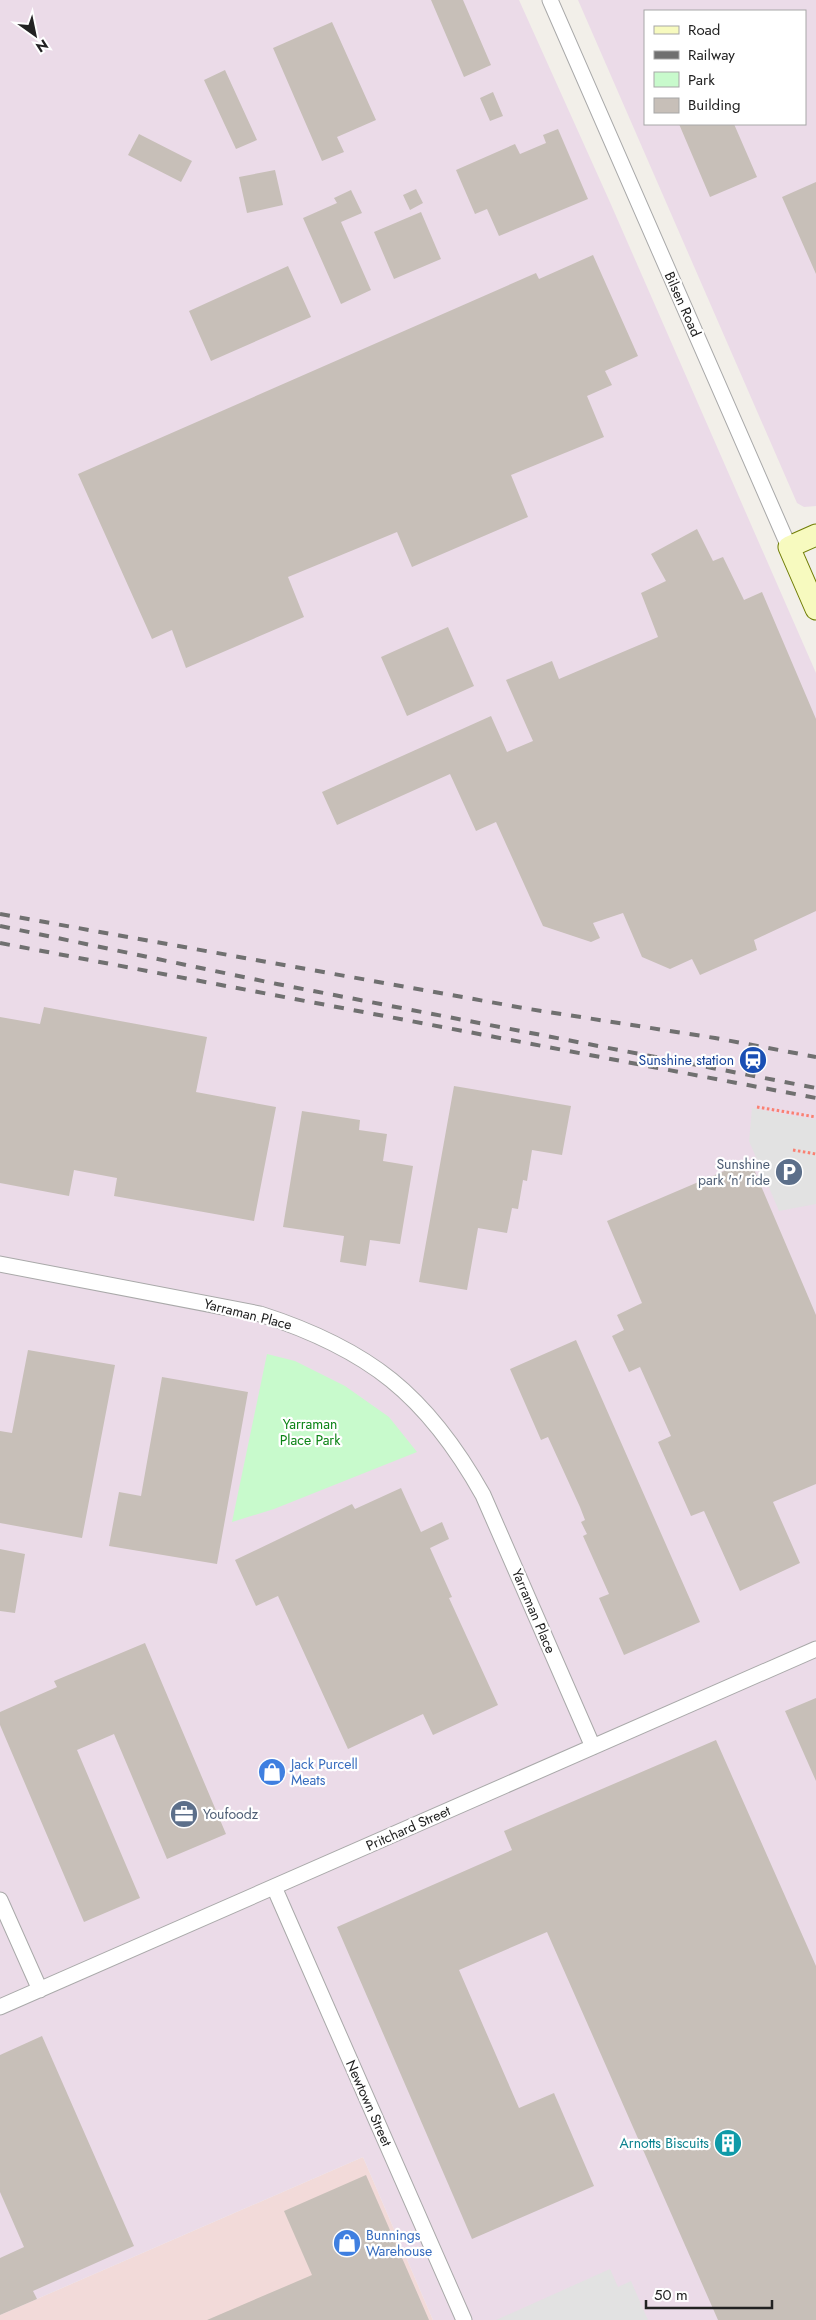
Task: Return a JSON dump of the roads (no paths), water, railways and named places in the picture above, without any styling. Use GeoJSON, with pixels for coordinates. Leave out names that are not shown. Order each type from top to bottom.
{"type":"FeatureCollection","features":[{"type":"Feature","properties":{"kind":"street","name":"Bilsen Road"},"geometry":{"type":"LineString","coordinates":[[550,0],[816,608]]}},
{"type":"Feature","properties":{"kind":"street"},"geometry":{"type":"LineString","coordinates":[[789,547],[816,535]]}},
{"type":"Feature","properties":{"kind":"street","name":"Yarraman Place"},"geometry":{"type":"LineString","coordinates":[[0,1264],[260,1314],[302,1327],[338,1344],[374,1366],[406,1392],[430,1417],[467,1466],[483,1495],[593,1747]]}},
{"type":"Feature","properties":{"kind":"street","name":"Pritchard Street"},"geometry":{"type":"LineString","coordinates":[[0,2007],[816,1649]]}},
{"type":"Feature","properties":{"kind":"street","name":"Newtown Street"},"geometry":{"type":"LineString","coordinates":[[274,1887],[464,2320]]}},
{"type":"Feature","properties":{"kind":"street"},"geometry":{"type":"LineString","coordinates":[[0,1900],[40,1990]]}},
{"type":"Feature","properties":{"kind":"railway"},"geometry":{"type":"LineString","coordinates":[[0,914],[529,1009],[715,1038],[816,1057]]}},
{"type":"Feature","properties":{"kind":"railway"},"geometry":{"type":"LineString","coordinates":[[0,926],[277,984],[816,1088]]}},
{"type":"Feature","properties":{"kind":"railway"},"geometry":{"type":"LineString","coordinates":[[0,943],[816,1098]]}},
{"type":"Feature","properties":{"kind":"place","name":"Sunshine station"},"geometry":{"type":"Point","coordinates":[753,1060]}},
{"type":"Feature","properties":{"kind":"place","name":"Sunshine park 'n' ride"},"geometry":{"type":"Point","coordinates":[789,1172]}},
{"type":"Feature","properties":{"kind":"place","name":"Jack Purcell Meats"},"geometry":{"type":"Point","coordinates":[272,1772]}},
{"type":"Feature","properties":{"kind":"place","name":"Youfoodz"},"geometry":{"type":"Point","coordinates":[184,1814]}},
{"type":"Feature","properties":{"kind":"place","name":"Arnotts Biscuits"},"geometry":{"type":"Point","coordinates":[728,2143]}},
{"type":"Feature","properties":{"kind":"place","name":"Bunnings Warehouse"},"geometry":{"type":"Point","coordinates":[347,2243]}},
{"type":"Feature","properties":{"kind":"park label","name":"Yarraman Place Park"},"geometry":{"type":"Point","coordinates":[310,1432]}}]}
